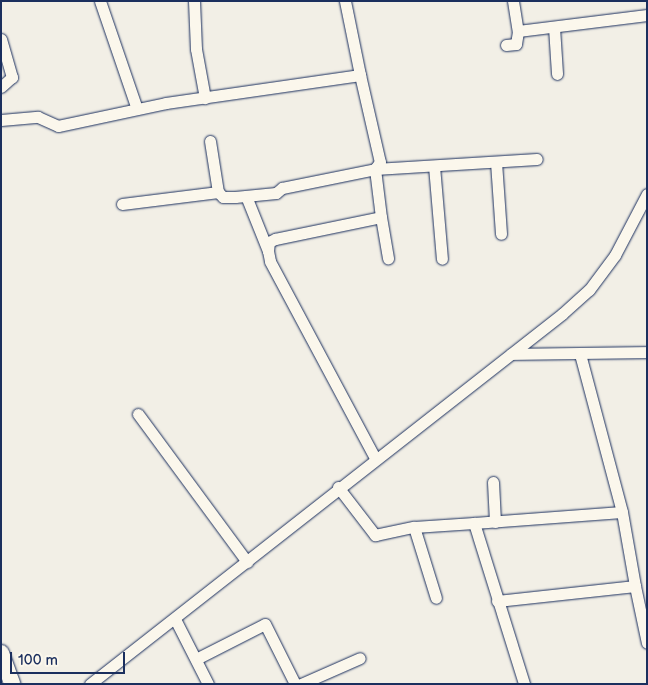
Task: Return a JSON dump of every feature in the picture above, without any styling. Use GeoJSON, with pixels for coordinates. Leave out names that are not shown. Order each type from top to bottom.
{"type":"FeatureCollection","features":[{"type":"Feature","properties":{"kind":"highway"},"geometry":{"type":"LineString","coordinates":[[1,653],[13,680]]}},
{"type":"Feature","properties":{"kind":"street"},"geometry":{"type":"LineString","coordinates":[[100,1],[137,109]]}},
{"type":"Feature","properties":{"kind":"street"},"geometry":{"type":"LineString","coordinates":[[194,1],[196,48],[204,98]]}},
{"type":"Feature","properties":{"kind":"street"},"geometry":{"type":"LineString","coordinates":[[345,1],[380,162],[375,169],[388,258]]}},
{"type":"Feature","properties":{"kind":"street"},"geometry":{"type":"LineString","coordinates":[[506,45],[516,44],[518,31],[512,1]]}},
{"type":"Feature","properties":{"kind":"street"},"geometry":{"type":"LineString","coordinates":[[518,31],[647,16]]}},
{"type":"Feature","properties":{"kind":"street"},"geometry":{"type":"LineString","coordinates":[[554,27],[557,74]]}},
{"type":"Feature","properties":{"kind":"street"},"geometry":{"type":"LineString","coordinates":[[1,39],[12,76],[1,87]]}},
{"type":"Feature","properties":{"kind":"street"},"geometry":{"type":"LineString","coordinates":[[1,120],[38,117],[58,126],[137,109],[360,75]]}},
{"type":"Feature","properties":{"kind":"street"},"geometry":{"type":"LineString","coordinates":[[210,141],[218,192],[223,197],[276,193],[282,188],[375,169],[537,160]]}},
{"type":"Feature","properties":{"kind":"street"},"geometry":{"type":"LineString","coordinates":[[496,162],[501,234]]}},
{"type":"Feature","properties":{"kind":"street"},"geometry":{"type":"LineString","coordinates":[[434,166],[442,259]]}},
{"type":"Feature","properties":{"kind":"street"},"geometry":{"type":"LineString","coordinates":[[122,204],[218,192]]}},
{"type":"Feature","properties":{"kind":"street"},"geometry":{"type":"LineString","coordinates":[[90,684],[247,562],[338,487],[511,354],[589,290],[615,255],[647,194]]}},
{"type":"Feature","properties":{"kind":"street"},"geometry":{"type":"LineString","coordinates":[[246,196],[268,251],[270,261],[375,458]]}},
{"type":"Feature","properties":{"kind":"street"},"geometry":{"type":"LineString","coordinates":[[268,251],[269,242],[275,239],[381,217]]}},
{"type":"Feature","properties":{"kind":"street"},"geometry":{"type":"LineString","coordinates":[[511,354],[647,352]]}},
{"type":"Feature","properties":{"kind":"street"},"geometry":{"type":"LineString","coordinates":[[580,354],[601,422],[622,512],[647,643]]}},
{"type":"Feature","properties":{"kind":"street"},"geometry":{"type":"LineString","coordinates":[[138,414],[247,562]]}},
{"type":"Feature","properties":{"kind":"street"},"geometry":{"type":"LineString","coordinates":[[493,482],[496,522]]}},
{"type":"Feature","properties":{"kind":"street"},"geometry":{"type":"LineString","coordinates":[[338,487],[376,535],[414,527],[622,512]]}},
{"type":"Feature","properties":{"kind":"street"},"geometry":{"type":"LineString","coordinates":[[474,523],[524,684]]}},
{"type":"Feature","properties":{"kind":"street"},"geometry":{"type":"LineString","coordinates":[[414,527],[436,598]]}},
{"type":"Feature","properties":{"kind":"street"},"geometry":{"type":"LineString","coordinates":[[497,601],[635,586]]}},
{"type":"Feature","properties":{"kind":"street"},"geometry":{"type":"LineString","coordinates":[[175,618],[208,684]]}},
{"type":"Feature","properties":{"kind":"street"},"geometry":{"type":"LineString","coordinates":[[196,659],[265,624],[295,684]]}},
{"type":"Feature","properties":{"kind":"street"},"geometry":{"type":"LineString","coordinates":[[301,684],[360,658]]}}]}
